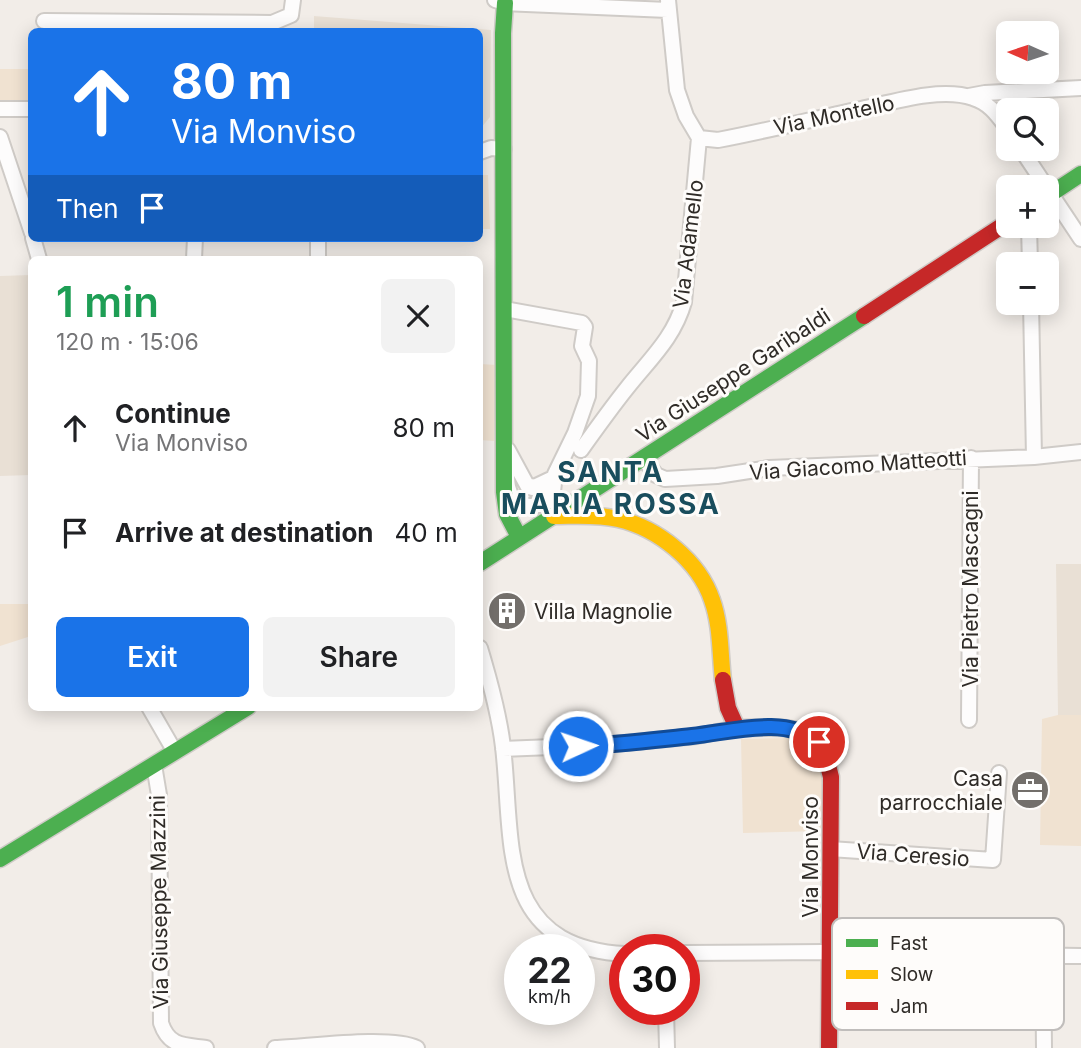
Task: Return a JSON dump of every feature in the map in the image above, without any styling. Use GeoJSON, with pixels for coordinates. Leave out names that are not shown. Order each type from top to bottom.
{"type":"FeatureCollection","features":[{"type":"Feature","properties":{"kind":"street"},"geometry":{"type":"LineString","coordinates":[[44,21],[272,23],[280,22],[291,15],[293,0]]}},
{"type":"Feature","properties":{"kind":"street"},"geometry":{"type":"LineString","coordinates":[[519,537],[507,514],[504,492],[504,153],[503,33],[500,1],[668,5],[677,90],[686,116],[699,138]]}},
{"type":"Feature","properties":{"kind":"street","name":"Via Montello"},"geometry":{"type":"LineString","coordinates":[[699,138],[718,140],[886,102],[925,96],[970,96],[1081,88]]}},
{"type":"Feature","properties":{"kind":"street"},"geometry":{"type":"LineString","coordinates":[[970,96],[984,102],[996,113]]}},
{"type":"Feature","properties":{"kind":"street"},"geometry":{"type":"LineString","coordinates":[[0,109],[28,109]]}},
{"type":"Feature","properties":{"kind":"street","name":"Via Adamello"},"geometry":{"type":"LineString","coordinates":[[581,450],[678,323],[686,291],[699,138]]}},
{"type":"Feature","properties":{"kind":"street"},"geometry":{"type":"LineString","coordinates":[[1,144],[7,176],[28,224]]}},
{"type":"Feature","properties":{"kind":"street"},"geometry":{"type":"LineString","coordinates":[[483,152],[491,148],[504,153]]}},
{"type":"Feature","properties":{"kind":"street"},"geometry":{"type":"LineString","coordinates":[[1059,188],[1081,174]]}},
{"type":"Feature","properties":{"kind":"street"},"geometry":{"type":"LineString","coordinates":[[1059,209],[1081,239]]}},
{"type":"Feature","properties":{"kind":"street","name":"Via Giuseppe Garibaldi"},"geometry":{"type":"LineString","coordinates":[[483,560],[644,459],[996,230]]}},
{"type":"Feature","properties":{"kind":"street"},"geometry":{"type":"LineString","coordinates":[[503,749],[613,744],[697,736],[737,728],[727,706],[715,610],[707,589],[686,561],[655,533],[634,523],[611,518],[552,517],[556,470],[575,433],[588,396],[589,361],[582,346],[585,327],[583,323],[505,309]]}},
{"type":"Feature","properties":{"kind":"street"},"geometry":{"type":"LineString","coordinates":[[1031,315],[1034,457]]}},
{"type":"Feature","properties":{"kind":"street"},"geometry":{"type":"LineString","coordinates":[[509,450],[528,487],[532,488],[551,479],[549,500],[540,505],[523,505],[510,495],[509,450]]}},
{"type":"Feature","properties":{"kind":"street","name":"Via Giacomo Matteotti"},"geometry":{"type":"LineString","coordinates":[[644,459],[656,475],[665,479],[717,476],[769,468],[1034,457],[1081,452]]}},
{"type":"Feature","properties":{"kind":"street","name":"Via Pietro Mascagni"},"geometry":{"type":"LineString","coordinates":[[969,720],[971,458]]}},
{"type":"Feature","properties":{"kind":"street"},"geometry":{"type":"LineString","coordinates":[[483,659],[495,702],[503,749],[513,863],[519,886],[526,901],[541,920],[568,941],[609,952]]}},
{"type":"Feature","properties":{"kind":"street"},"geometry":{"type":"LineString","coordinates":[[151,711],[175,752]]}},
{"type":"Feature","properties":{"kind":"street"},"geometry":{"type":"LineString","coordinates":[[0,859],[242,711]]}},
{"type":"Feature","properties":{"kind":"street","name":"Via Monviso"},"geometry":{"type":"LineString","coordinates":[[737,728],[798,731],[810,735],[825,750],[831,777],[830,1048]]}},
{"type":"Feature","properties":{"kind":"street","name":"Via Giuseppe Mazzini"},"geometry":{"type":"LineString","coordinates":[[154,765],[159,795],[161,1024],[165,1035],[178,1044],[206,1048]]}},
{"type":"Feature","properties":{"kind":"street","name":"Via Ceresio"},"geometry":{"type":"LineString","coordinates":[[831,849],[993,860],[999,773]]}},
{"type":"Feature","properties":{"kind":"street"},"geometry":{"type":"LineString","coordinates":[[700,953],[830,952]]}},
{"type":"Feature","properties":{"kind":"street"},"geometry":{"type":"LineString","coordinates":[[666,1025],[667,1048]]}},
{"type":"Feature","properties":{"kind":"street"},"geometry":{"type":"LineString","coordinates":[[1044,1030],[1044,1048]]}},
{"type":"Feature","properties":{"kind":"street"},"geometry":{"type":"LineString","coordinates":[[275,1048],[389,1042],[417,1048]]}},
{"type":"Feature","properties":{"kind":"shaded area"},"geometry":{"type":"Polygon","coordinates":[[[314,16],[466,28],[314,28],[314,16]]]}},
{"type":"Feature","properties":{"kind":"shaded area"},"geometry":{"type":"Polygon","coordinates":[[[483,29],[491,30],[490,117],[483,125],[483,29]]]}},
{"type":"Feature","properties":{"kind":"shaded area"},"geometry":{"type":"Polygon","coordinates":[[[0,69],[28,69],[28,102],[0,100],[0,69]]]}},
{"type":"Feature","properties":{"kind":"shaded area"},"geometry":{"type":"Polygon","coordinates":[[[483,175],[488,175],[490,229],[483,229],[483,175]]]}},
{"type":"Feature","properties":{"kind":"shaded area"},"geometry":{"type":"Polygon","coordinates":[[[28,275],[28,475],[0,476],[0,276],[28,275]]]}},
{"type":"Feature","properties":{"kind":"shaded area"},"geometry":{"type":"Polygon","coordinates":[[[483,364],[497,365],[494,441],[483,440],[483,364]]]}},
{"type":"Feature","properties":{"kind":"shaded area"},"geometry":{"type":"Polygon","coordinates":[[[1056,564],[1081,564],[1081,715],[1058,715],[1056,564]]]}},
{"type":"Feature","properties":{"kind":"shaded area"},"geometry":{"type":"Polygon","coordinates":[[[0,604],[28,604],[28,637],[0,646],[0,604]]]}},
{"type":"Feature","properties":{"kind":"shaded area"},"geometry":{"type":"Polygon","coordinates":[[[1058,715],[1081,715],[1081,846],[1040,845],[1042,719],[1058,715]]]}},
{"type":"Feature","properties":{"kind":"shaded area"},"geometry":{"type":"Polygon","coordinates":[[[789,738],[815,747],[824,771],[821,831],[743,833],[741,739],[789,738]]]}},
{"type":"Feature","properties":{"kind":"traffic: fast"},"geometry":{"type":"LineString","coordinates":[[505,3],[504,492],[507,514],[519,537]]}},
{"type":"Feature","properties":{"kind":"traffic: fast"},"geometry":{"type":"LineString","coordinates":[[1059,188],[1081,174]]}},
{"type":"Feature","properties":{"kind":"traffic: fast"},"geometry":{"type":"LineString","coordinates":[[483,561],[864,316]]}},
{"type":"Feature","properties":{"kind":"traffic: fast"},"geometry":{"type":"LineString","coordinates":[[0,859],[241,711]]}},
{"type":"Feature","properties":{"kind":"traffic: slow"},"geometry":{"type":"LineString","coordinates":[[554,516],[602,516],[618,519],[648,530],[675,548],[697,572],[712,600],[719,629],[723,680]]}},
{"type":"Feature","properties":{"kind":"traffic: jam"},"geometry":{"type":"LineString","coordinates":[[864,316],[996,230]]}},
{"type":"Feature","properties":{"kind":"traffic: jam"},"geometry":{"type":"LineString","coordinates":[[723,680],[728,708],[737,728],[785,728],[809,736],[825,758],[831,777],[829,1048]]}},
{"type":"Feature","properties":{"kind":"place","name":"Villa Magnolie"},"geometry":{"type":"Point","coordinates":[507,611]}},
{"type":"Feature","properties":{"kind":"place","name":"Casa parrocchiale"},"geometry":{"type":"Point","coordinates":[1030,790]}},
{"type":"Feature","properties":{"kind":"district","name":"SANTA MARIA ROSSA"},"geometry":{"type":"Point","coordinates":[611,488]}},
{"type":"Feature","properties":{"kind":"route"},"geometry":{"type":"LineString","coordinates":[[578,746],[697,736],[737,728],[789,729],[810,735],[819,742]]}}]}
